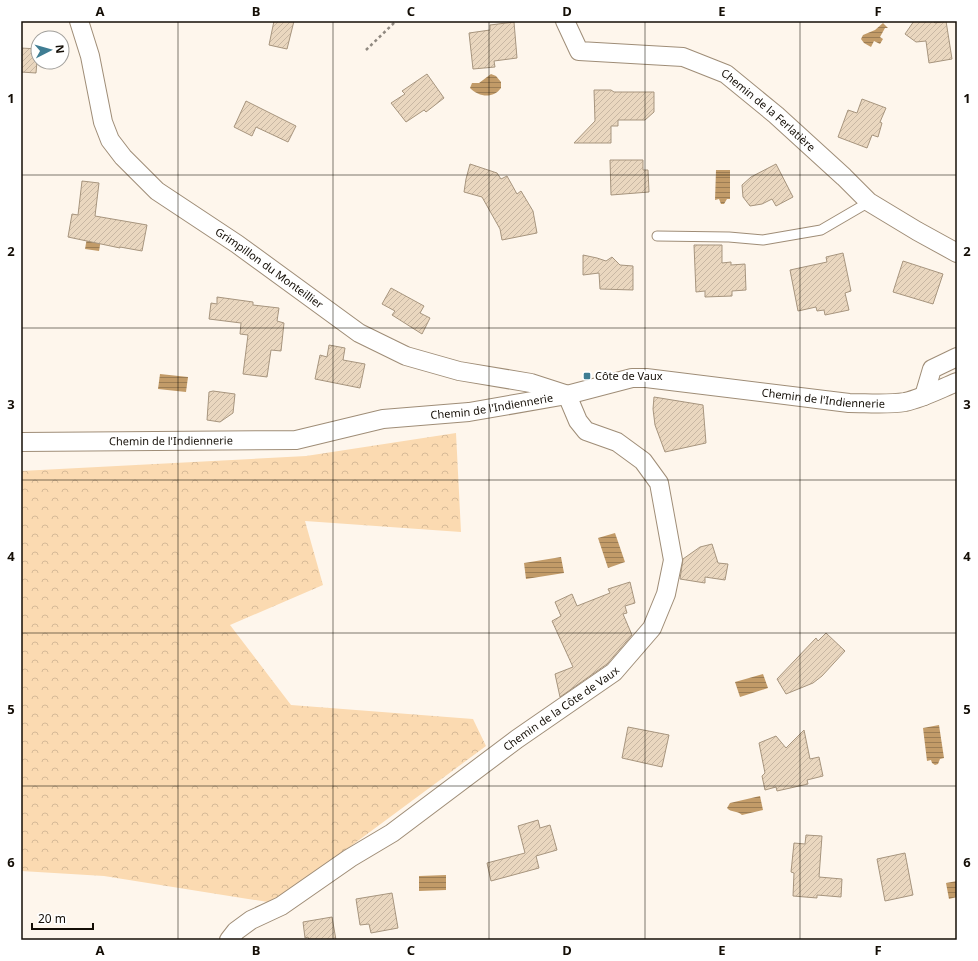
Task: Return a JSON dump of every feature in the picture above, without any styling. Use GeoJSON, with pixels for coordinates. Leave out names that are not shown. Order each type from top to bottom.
{"type":"FeatureCollection","features":[{"type":"Feature","properties":{"kind":"street","name":"Grimpillon du Monteillier"},"geometry":{"type":"LineString","coordinates":[[79,21],[90,56],[103,122],[110,140],[123,157],[156,191],[237,244],[359,333],[406,356],[459,371],[531,383],[567,394]]}},
{"type":"Feature","properties":{"kind":"street","name":"Chemin de la Ferlatière"},"geometry":{"type":"LineString","coordinates":[[565,21],[579,51],[682,57],[726,74],[776,115],[869,202],[957,253]]}},
{"type":"Feature","properties":{"kind":"street"},"geometry":{"type":"LineString","coordinates":[[924,396],[932,369],[957,357]]}},
{"type":"Feature","properties":{"kind":"street","name":"Chemin de l'Indiennerie"},"geometry":{"type":"LineString","coordinates":[[21,442],[296,440],[384,419],[469,412],[567,394],[632,378],[646,378],[849,403],[904,402],[924,396],[957,382]]}},
{"type":"Feature","properties":{"kind":"street","name":"Chemin de la Côte de Vaux"},"geometry":{"type":"LineString","coordinates":[[229,940],[236,931],[251,920],[281,906],[350,858],[392,833],[517,739],[614,672],[652,628],[666,594],[673,560],[659,484],[643,461],[618,442],[586,431],[578,421],[567,394]]}},
{"type":"Feature","properties":{"kind":"lane"},"geometry":{"type":"LineString","coordinates":[[657,236],[729,237],[763,240],[821,230],[869,202]]}},
{"type":"Feature","properties":{"kind":"path"},"geometry":{"type":"LineString","coordinates":[[366,50],[396,21]]}},
{"type":"Feature","properties":{"kind":"green space"},"geometry":{"type":"Polygon","coordinates":[[[456,433],[461,532],[305,521],[323,585],[230,625],[291,705],[473,719],[486,746],[274,903],[104,876],[21,871],[21,471],[306,456],[456,433]]]}},
{"type":"Feature","properties":{"kind":"shaded area"},"geometry":{"type":"Polygon","coordinates":[[[883,23],[888,28],[885,28],[880,37],[883,39],[880,44],[874,41],[871,47],[864,43],[861,39],[863,35],[875,30],[883,23]]]}},
{"type":"Feature","properties":{"kind":"shaded area"},"geometry":{"type":"Polygon","coordinates":[[[491,74],[496,76],[501,82],[501,88],[498,92],[486,96],[470,88],[472,83],[479,83],[491,74]]]}},
{"type":"Feature","properties":{"kind":"shaded area"},"geometry":{"type":"Polygon","coordinates":[[[716,170],[730,170],[730,199],[727,199],[724,204],[721,204],[719,199],[715,200],[716,170]]]}},
{"type":"Feature","properties":{"kind":"shaded area"},"geometry":{"type":"Polygon","coordinates":[[[90,221],[104,223],[99,251],[85,249],[90,221]]]}},
{"type":"Feature","properties":{"kind":"shaded area"},"geometry":{"type":"Polygon","coordinates":[[[160,374],[188,377],[186,392],[158,389],[160,374]]]}},
{"type":"Feature","properties":{"kind":"shaded area"},"geometry":{"type":"Polygon","coordinates":[[[615,533],[625,562],[608,568],[598,538],[615,533]]]}},
{"type":"Feature","properties":{"kind":"shaded area"},"geometry":{"type":"Polygon","coordinates":[[[561,557],[564,573],[526,579],[524,563],[561,557]]]}},
{"type":"Feature","properties":{"kind":"shaded area"},"geometry":{"type":"Polygon","coordinates":[[[763,674],[768,688],[740,697],[735,682],[763,674]]]}},
{"type":"Feature","properties":{"kind":"shaded area"},"geometry":{"type":"Polygon","coordinates":[[[939,725],[944,758],[940,759],[938,764],[935,765],[931,760],[927,761],[923,728],[939,725]]]}},
{"type":"Feature","properties":{"kind":"shaded area"},"geometry":{"type":"Polygon","coordinates":[[[760,796],[763,810],[742,815],[727,808],[730,803],[760,796]]]}},
{"type":"Feature","properties":{"kind":"shaded area"},"geometry":{"type":"Polygon","coordinates":[[[446,875],[446,890],[419,891],[419,876],[446,875]]]}},
{"type":"Feature","properties":{"kind":"shaded area"},"geometry":{"type":"Polygon","coordinates":[[[957,881],[957,897],[949,899],[946,883],[957,881]]]}},
{"type":"Feature","properties":{"kind":"building"},"geometry":{"type":"Polygon","coordinates":[[[274,21],[294,21],[287,49],[269,45],[274,21]]]}},
{"type":"Feature","properties":{"kind":"building"},"geometry":{"type":"Polygon","coordinates":[[[914,21],[933,21],[935,23],[946,21],[952,59],[929,63],[926,41],[916,42],[905,34],[914,21]]]}},
{"type":"Feature","properties":{"kind":"building"},"geometry":{"type":"Polygon","coordinates":[[[514,22],[517,58],[494,61],[495,67],[473,69],[469,33],[490,30],[490,25],[514,22]]]}},
{"type":"Feature","properties":{"kind":"building"},"geometry":{"type":"Polygon","coordinates":[[[21,48],[30,49],[30,70],[36,70],[36,73],[21,72],[21,48]]]}},
{"type":"Feature","properties":{"kind":"building"},"geometry":{"type":"Polygon","coordinates":[[[427,74],[444,98],[426,112],[424,110],[406,122],[391,103],[405,94],[402,91],[427,74]]]}},
{"type":"Feature","properties":{"kind":"building"},"geometry":{"type":"Polygon","coordinates":[[[594,90],[611,90],[614,92],[654,92],[654,112],[645,120],[618,120],[618,126],[611,126],[611,143],[574,143],[595,121],[594,90]]]}},
{"type":"Feature","properties":{"kind":"building"},"geometry":{"type":"Polygon","coordinates":[[[862,99],[886,108],[880,122],[882,123],[878,137],[872,135],[867,148],[838,137],[848,110],[857,113],[862,99]]]}},
{"type":"Feature","properties":{"kind":"building"},"geometry":{"type":"Polygon","coordinates":[[[246,101],[296,126],[288,142],[256,127],[252,136],[234,127],[246,101]]]}},
{"type":"Feature","properties":{"kind":"building"},"geometry":{"type":"Polygon","coordinates":[[[610,160],[643,160],[643,170],[648,170],[649,192],[611,195],[610,160]]]}},
{"type":"Feature","properties":{"kind":"building"},"geometry":{"type":"Polygon","coordinates":[[[470,164],[497,173],[501,179],[507,176],[517,194],[521,191],[533,211],[537,233],[502,240],[500,229],[482,197],[464,192],[470,164]]]}},
{"type":"Feature","properties":{"kind":"building"},"geometry":{"type":"Polygon","coordinates":[[[776,164],[793,197],[776,206],[772,199],[762,204],[750,206],[743,197],[742,185],[751,177],[776,164]]]}},
{"type":"Feature","properties":{"kind":"building"},"geometry":{"type":"Polygon","coordinates":[[[82,181],[99,183],[95,216],[147,225],[142,251],[68,237],[72,214],[78,215],[82,181]]]}},
{"type":"Feature","properties":{"kind":"building"},"geometry":{"type":"Polygon","coordinates":[[[694,245],[722,245],[722,263],[731,262],[731,265],[745,264],[746,290],[732,291],[732,296],[705,297],[705,291],[696,292],[694,245]]]}},
{"type":"Feature","properties":{"kind":"building"},"geometry":{"type":"Polygon","coordinates":[[[843,253],[851,291],[845,293],[849,310],[825,315],[824,310],[817,311],[816,307],[798,311],[790,270],[827,262],[826,257],[843,253]]]}},
{"type":"Feature","properties":{"kind":"building"},"geometry":{"type":"Polygon","coordinates":[[[583,255],[606,261],[612,257],[620,265],[633,266],[633,290],[600,289],[599,273],[583,275],[583,255]]]}},
{"type":"Feature","properties":{"kind":"building"},"geometry":{"type":"Polygon","coordinates":[[[903,261],[943,274],[933,304],[893,292],[903,261]]]}},
{"type":"Feature","properties":{"kind":"building"},"geometry":{"type":"Polygon","coordinates":[[[391,288],[424,306],[420,313],[430,318],[422,334],[392,315],[395,311],[382,304],[391,288]]]}},
{"type":"Feature","properties":{"kind":"building"},"geometry":{"type":"Polygon","coordinates":[[[217,297],[253,302],[253,305],[279,308],[277,321],[284,323],[281,351],[271,350],[267,377],[243,374],[248,335],[240,334],[241,323],[209,319],[211,303],[217,304],[217,297]]]}},
{"type":"Feature","properties":{"kind":"building"},"geometry":{"type":"Polygon","coordinates":[[[329,345],[345,348],[343,360],[365,364],[360,388],[315,379],[320,355],[327,357],[329,345]]]}},
{"type":"Feature","properties":{"kind":"building"},"geometry":{"type":"Polygon","coordinates":[[[213,391],[235,394],[233,413],[220,422],[207,420],[209,392],[213,391]]]}},
{"type":"Feature","properties":{"kind":"building"},"geometry":{"type":"Polygon","coordinates":[[[654,397],[703,405],[706,443],[665,452],[655,425],[653,409],[654,397]]]}},
{"type":"Feature","properties":{"kind":"building"},"geometry":{"type":"Polygon","coordinates":[[[712,544],[718,563],[728,564],[725,580],[705,577],[705,583],[680,579],[683,559],[700,547],[712,544]]]}},
{"type":"Feature","properties":{"kind":"building"},"geometry":{"type":"Polygon","coordinates":[[[630,582],[635,603],[625,606],[627,613],[623,614],[632,635],[607,664],[560,697],[555,674],[573,667],[552,621],[561,616],[555,602],[572,594],[577,606],[610,593],[608,589],[630,582]]]}},
{"type":"Feature","properties":{"kind":"building"},"geometry":{"type":"Polygon","coordinates":[[[826,633],[845,651],[822,676],[813,683],[786,694],[777,679],[816,638],[818,641],[826,633]]]}},
{"type":"Feature","properties":{"kind":"building"},"geometry":{"type":"Polygon","coordinates":[[[628,727],[669,735],[662,767],[622,758],[628,727]]]}},
{"type":"Feature","properties":{"kind":"building"},"geometry":{"type":"Polygon","coordinates":[[[804,730],[810,759],[819,757],[823,776],[807,780],[808,784],[777,791],[776,787],[765,790],[762,776],[765,773],[759,743],[776,736],[786,748],[804,730]]]}},
{"type":"Feature","properties":{"kind":"building"},"geometry":{"type":"Polygon","coordinates":[[[538,820],[540,828],[550,825],[557,850],[536,856],[539,868],[491,881],[487,863],[525,853],[518,826],[538,820]]]}},
{"type":"Feature","properties":{"kind":"building"},"geometry":{"type":"Polygon","coordinates":[[[806,835],[822,836],[819,877],[842,879],[841,897],[817,895],[817,898],[793,896],[794,873],[791,872],[794,843],[805,844],[806,835]]]}},
{"type":"Feature","properties":{"kind":"building"},"geometry":{"type":"Polygon","coordinates":[[[905,853],[913,895],[885,901],[877,859],[905,853]]]}},
{"type":"Feature","properties":{"kind":"building"},"geometry":{"type":"Polygon","coordinates":[[[392,893],[398,928],[371,933],[369,924],[360,925],[356,899],[392,893]]]}},
{"type":"Feature","properties":{"kind":"building"},"geometry":{"type":"Polygon","coordinates":[[[332,917],[336,940],[309,940],[308,937],[305,938],[303,922],[332,917]]]}},
{"type":"Feature","properties":{"kind":"place","name":"Côte de Vaux"},"geometry":{"type":"Point","coordinates":[587,376]}}]}
